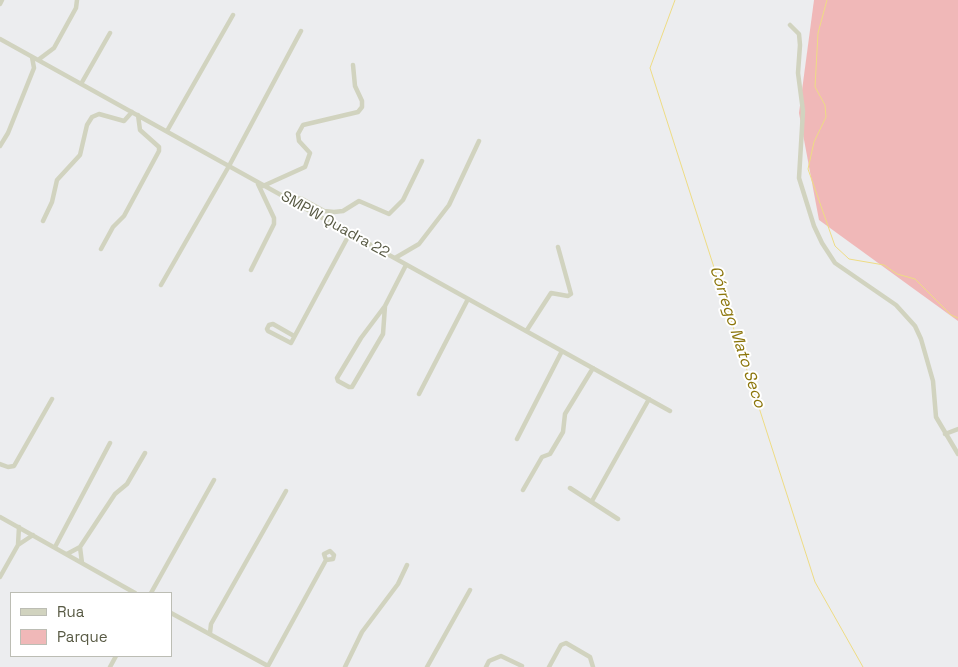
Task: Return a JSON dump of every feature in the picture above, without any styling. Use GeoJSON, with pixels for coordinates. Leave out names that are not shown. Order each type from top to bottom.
{"type":"FeatureCollection","features":[{"type":"Feature","properties":{"kind":"street"},"geometry":{"type":"LineString","coordinates":[[0,4],[2,0]]}},
{"type":"Feature","properties":{"kind":"street"},"geometry":{"type":"LineString","coordinates":[[38,60],[54,48],[76,8],[77,0]]}},
{"type":"Feature","properties":{"kind":"street"},"geometry":{"type":"LineString","coordinates":[[167,131],[233,15]]}},
{"type":"Feature","properties":{"kind":"street"},"geometry":{"type":"LineString","coordinates":[[790,25],[799,34],[800,45],[798,73],[803,116],[799,178],[814,226],[822,244],[835,263],[896,305],[915,326],[921,339],[931,374],[936,417],[958,454]]}},
{"type":"Feature","properties":{"kind":"street"},"geometry":{"type":"LineString","coordinates":[[161,285],[229,166],[300,31]]}},
{"type":"Feature","properties":{"kind":"street"},"geometry":{"type":"LineString","coordinates":[[81,84],[110,33]]}},
{"type":"Feature","properties":{"kind":"street","name":"SMPW Quadra 22"},"geometry":{"type":"LineString","coordinates":[[0,39],[406,265],[528,330],[670,411]]}},
{"type":"Feature","properties":{"kind":"street"},"geometry":{"type":"LineString","coordinates":[[0,146],[8,133],[34,68],[32,56]]}},
{"type":"Feature","properties":{"kind":"street"},"geometry":{"type":"LineString","coordinates":[[263,186],[305,167],[310,153],[299,141],[298,134],[303,125],[358,112],[362,107],[362,101],[355,86],[353,65]]}},
{"type":"Feature","properties":{"kind":"street"},"geometry":{"type":"LineString","coordinates":[[43,221],[52,202],[56,180],[80,155],[87,125],[92,117],[99,114],[124,121],[132,112]]}},
{"type":"Feature","properties":{"kind":"street"},"geometry":{"type":"LineString","coordinates":[[101,249],[113,227],[124,216],[159,151],[159,147],[140,130],[138,116]]}},
{"type":"Feature","properties":{"kind":"street"},"geometry":{"type":"LineString","coordinates":[[395,258],[419,244],[448,205],[479,141]]}},
{"type":"Feature","properties":{"kind":"street"},"geometry":{"type":"LineString","coordinates":[[285,196],[302,199],[324,211],[343,211],[359,201],[389,214],[403,200],[422,161]]}},
{"type":"Feature","properties":{"kind":"street"},"geometry":{"type":"LineString","coordinates":[[251,270],[274,224],[274,218],[258,183]]}},
{"type":"Feature","properties":{"kind":"street"},"geometry":{"type":"LineString","coordinates":[[294,336],[273,324],[267,328],[284,340],[291,342],[350,233]]}},
{"type":"Feature","properties":{"kind":"street"},"geometry":{"type":"LineString","coordinates":[[528,330],[551,293],[568,296],[571,294],[558,247]]}},
{"type":"Feature","properties":{"kind":"street"},"geometry":{"type":"LineString","coordinates":[[385,306],[384,334],[352,387],[349,388],[337,378],[361,338],[374,324],[385,306],[406,265]]}},
{"type":"Feature","properties":{"kind":"street"},"geometry":{"type":"LineString","coordinates":[[419,394],[468,299]]}},
{"type":"Feature","properties":{"kind":"street"},"geometry":{"type":"LineString","coordinates":[[284,340],[288,333]]}},
{"type":"Feature","properties":{"kind":"street"},"geometry":{"type":"LineString","coordinates":[[517,439],[562,350]]}},
{"type":"Feature","properties":{"kind":"street"},"geometry":{"type":"LineString","coordinates":[[523,490],[542,456],[550,454],[563,432],[565,414],[593,368]]}},
{"type":"Feature","properties":{"kind":"street"},"geometry":{"type":"LineString","coordinates":[[0,464],[8,467],[14,466],[52,399]]}},
{"type":"Feature","properties":{"kind":"street"},"geometry":{"type":"LineString","coordinates":[[592,500],[649,399]]}},
{"type":"Feature","properties":{"kind":"street"},"geometry":{"type":"LineString","coordinates":[[945,434],[958,429]]}},
{"type":"Feature","properties":{"kind":"street"},"geometry":{"type":"LineString","coordinates":[[55,548],[110,443]]}},
{"type":"Feature","properties":{"kind":"street"},"geometry":{"type":"LineString","coordinates":[[67,554],[80,547],[114,496],[127,484],[145,453]]}},
{"type":"Feature","properties":{"kind":"street"},"geometry":{"type":"LineString","coordinates":[[152,592],[214,480]]}},
{"type":"Feature","properties":{"kind":"street"},"geometry":{"type":"LineString","coordinates":[[570,488],[618,518]]}},
{"type":"Feature","properties":{"kind":"street"},"geometry":{"type":"LineString","coordinates":[[210,633],[211,624],[286,491]]}},
{"type":"Feature","properties":{"kind":"street"},"geometry":{"type":"LineString","coordinates":[[0,517],[134,592]]}},
{"type":"Feature","properties":{"kind":"street"},"geometry":{"type":"LineString","coordinates":[[0,577],[18,545],[18,527]]}},
{"type":"Feature","properties":{"kind":"street"},"geometry":{"type":"LineString","coordinates":[[18,545],[33,536]]}},
{"type":"Feature","properties":{"kind":"street"},"geometry":{"type":"LineString","coordinates":[[80,547],[82,563]]}},
{"type":"Feature","properties":{"kind":"street"},"geometry":{"type":"LineString","coordinates":[[172,614],[210,633],[266,666],[326,560]]}},
{"type":"Feature","properties":{"kind":"street"},"geometry":{"type":"LineString","coordinates":[[346,667],[362,632],[398,584],[407,565]]}},
{"type":"Feature","properties":{"kind":"street"},"geometry":{"type":"LineString","coordinates":[[427,667],[470,590]]}},
{"type":"Feature","properties":{"kind":"street"},"geometry":{"type":"LineString","coordinates":[[202,629],[211,624]]}},
{"type":"Feature","properties":{"kind":"street"},"geometry":{"type":"LineString","coordinates":[[549,667],[563,644],[590,657],[593,667]]}},
{"type":"Feature","properties":{"kind":"street"},"geometry":{"type":"LineString","coordinates":[[486,667],[489,661],[501,656],[522,666]]}},
{"type":"Feature","properties":{"kind":"green space"},"geometry":{"type":"Polygon","coordinates":[[[814,0],[958,0],[958,321],[819,220],[799,113],[814,0]]]}},
{"type":"Feature","properties":{"kind":"waterway","name":"Córrego Mato Seco"},"geometry":{"type":"LineString","coordinates":[[675,0],[650,68],[815,582],[863,667]]}},
{"type":"Feature","properties":{"kind":"waterway"},"geometry":{"type":"LineString","coordinates":[[827,0],[818,33],[815,87],[825,105],[826,117],[814,142],[808,169],[835,246],[849,259],[884,265],[897,274],[915,279],[951,315],[958,318]]}}]}
